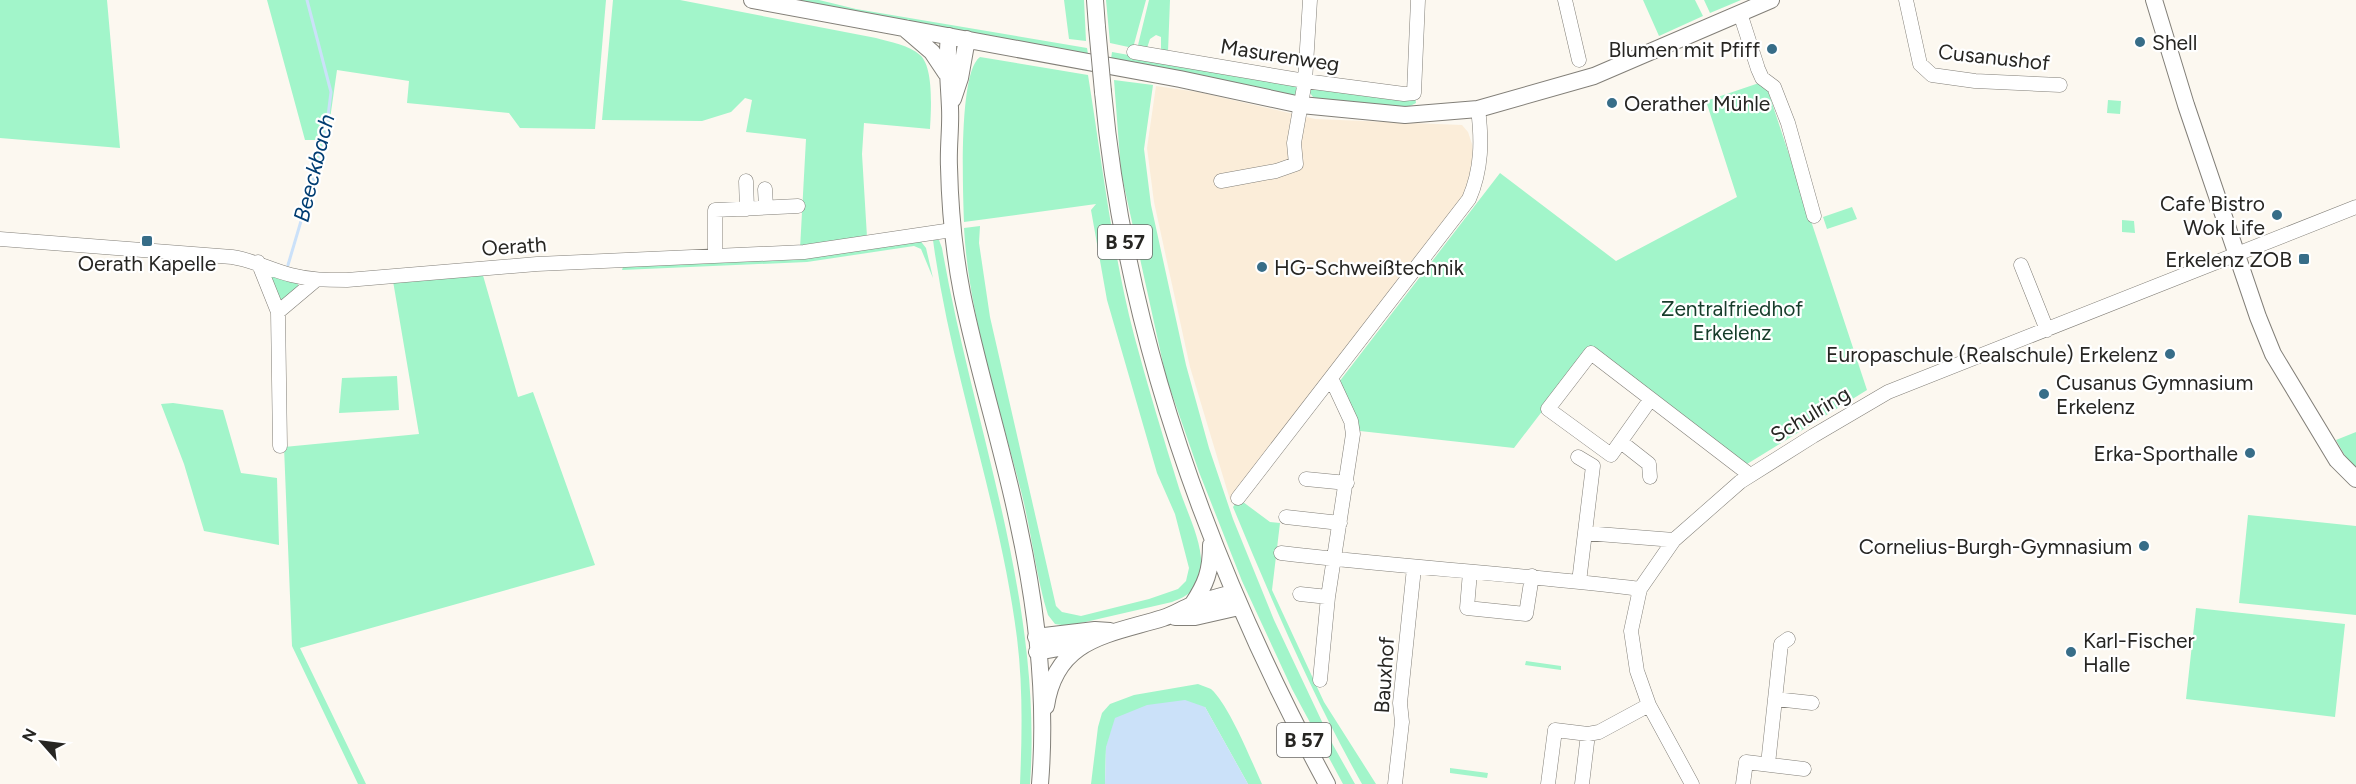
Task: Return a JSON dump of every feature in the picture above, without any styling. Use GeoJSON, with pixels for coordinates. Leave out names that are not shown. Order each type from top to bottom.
{"type":"FeatureCollection","features":[{"type":"Feature","properties":{"kind":"main road"},"geometry":{"type":"LineString","coordinates":[[752,0],[1180,79],[1301,105],[1405,115],[1478,109],[1594,76],[1772,0]]}},
{"type":"Feature","properties":{"kind":"main road","name":"B 57"},"geometry":{"type":"LineString","coordinates":[[1095,0],[1103,92],[1117,196],[1138,303],[1159,389],[1189,482],[1236,600],[1327,784]]}},
{"type":"Feature","properties":{"kind":"main road"},"geometry":{"type":"LineString","coordinates":[[2154,0],[2186,105],[2258,318],[2273,354],[2337,460],[2356,479]]}},
{"type":"Feature","properties":{"kind":"main road"},"geometry":{"type":"LineString","coordinates":[[903,27],[932,52],[946,73]]}},
{"type":"Feature","properties":{"kind":"main road"},"geometry":{"type":"LineString","coordinates":[[949,36],[946,73],[950,108],[948,165],[952,230],[962,293],[1019,526],[1030,584],[1043,729]]}},
{"type":"Feature","properties":{"kind":"main road"},"geometry":{"type":"LineString","coordinates":[[950,108],[960,78],[967,39]]}},
{"type":"Feature","properties":{"kind":"main road","name":"B 57"},"geometry":{"type":"LineString","coordinates":[[1192,605],[1203,589],[1208,576],[1211,538]]}},
{"type":"Feature","properties":{"kind":"main road"},"geometry":{"type":"LineString","coordinates":[[1040,784],[1043,729],[1048,693],[1059,667],[1074,651],[1116,631],[1165,618],[1192,605],[1236,600]]}},
{"type":"Feature","properties":{"kind":"main road"},"geometry":{"type":"LineString","coordinates":[[1165,618],[1195,616],[1236,600]]}},
{"type":"Feature","properties":{"kind":"main road"},"geometry":{"type":"LineString","coordinates":[[1037,644],[1095,630],[1116,631]]}},
{"type":"Feature","properties":{"kind":"main road"},"geometry":{"type":"LineString","coordinates":[[1037,644],[1091,642]]}},
{"type":"Feature","properties":{"kind":"street"},"geometry":{"type":"LineString","coordinates":[[1221,181],[1276,171],[1296,164],[1294,143],[1305,81],[1310,0]]}},
{"type":"Feature","properties":{"kind":"street","name":"Masurenweg"},"geometry":{"type":"LineString","coordinates":[[1134,52],[1305,81],[1404,94],[1414,93],[1418,0]]}},
{"type":"Feature","properties":{"kind":"street"},"geometry":{"type":"LineString","coordinates":[[1565,0],[1579,60]]}},
{"type":"Feature","properties":{"kind":"street","name":"Cusanushof"},"geometry":{"type":"LineString","coordinates":[[1906,0],[1920,64],[1932,75],[1975,81],[2060,85]]}},
{"type":"Feature","properties":{"kind":"street"},"geometry":{"type":"LineString","coordinates":[[1740,13],[1758,69],[1762,78],[1774,87],[1788,123],[1814,216]]}},
{"type":"Feature","properties":{"kind":"street"},"geometry":{"type":"LineString","coordinates":[[1238,498],[1265,453],[1331,378],[1469,199],[1479,168],[1478,109]]}},
{"type":"Feature","properties":{"kind":"street"},"geometry":{"type":"LineString","coordinates":[[746,182],[747,209]]}},
{"type":"Feature","properties":{"kind":"street"},"geometry":{"type":"LineString","coordinates":[[765,189],[766,207]]}},
{"type":"Feature","properties":{"kind":"street"},"geometry":{"type":"LineString","coordinates":[[715,256],[715,210],[798,206]]}},
{"type":"Feature","properties":{"kind":"street","name":"Schulring"},"geometry":{"type":"LineString","coordinates":[[1692,784],[1649,705],[1637,671],[1631,631],[1640,589],[1674,540],[1750,476],[1888,392],[2356,207]]}},
{"type":"Feature","properties":{"kind":"street","name":"Oerath"},"geometry":{"type":"LineString","coordinates":[[0,239],[221,256],[258,262],[288,274],[316,280],[347,280],[537,264],[804,252],[952,230]]}},
{"type":"Feature","properties":{"kind":"street"},"geometry":{"type":"LineString","coordinates":[[258,262],[278,312],[280,446]]}},
{"type":"Feature","properties":{"kind":"street"},"geometry":{"type":"LineString","coordinates":[[2021,265],[2047,330]]}},
{"type":"Feature","properties":{"kind":"street"},"geometry":{"type":"LineString","coordinates":[[278,312],[316,280]]}},
{"type":"Feature","properties":{"kind":"street"},"geometry":{"type":"LineString","coordinates":[[1650,400],[1611,455],[1548,409],[1591,353],[1750,476]]}},
{"type":"Feature","properties":{"kind":"street"},"geometry":{"type":"LineString","coordinates":[[1320,681],[1328,597],[1336,560],[1353,434],[1351,421],[1331,378]]}},
{"type":"Feature","properties":{"kind":"street"},"geometry":{"type":"LineString","coordinates":[[1620,442],[1649,464],[1650,477]]}},
{"type":"Feature","properties":{"kind":"street"},"geometry":{"type":"LineString","coordinates":[[1578,457],[1593,466],[1579,582]]}},
{"type":"Feature","properties":{"kind":"street"},"geometry":{"type":"LineString","coordinates":[[1306,479],[1347,483]]}},
{"type":"Feature","properties":{"kind":"street"},"geometry":{"type":"LineString","coordinates":[[1286,517],[1340,523]]}},
{"type":"Feature","properties":{"kind":"street"},"geometry":{"type":"LineString","coordinates":[[1585,533],[1674,540]]}},
{"type":"Feature","properties":{"kind":"street"},"geometry":{"type":"LineString","coordinates":[[1281,553],[1414,568],[1532,576],[1640,589]]}},
{"type":"Feature","properties":{"kind":"street","name":"Bauxhof"},"geometry":{"type":"LineString","coordinates":[[1395,784],[1402,722],[1400,704],[1414,568]]}},
{"type":"Feature","properties":{"kind":"street"},"geometry":{"type":"LineString","coordinates":[[1470,572],[1467,608],[1526,614],[1532,576]]}},
{"type":"Feature","properties":{"kind":"street"},"geometry":{"type":"LineString","coordinates":[[1300,594],[1328,597]]}},
{"type":"Feature","properties":{"kind":"street"},"geometry":{"type":"LineString","coordinates":[[1768,764],[1781,644],[1788,639]]}},
{"type":"Feature","properties":{"kind":"street"},"geometry":{"type":"LineString","coordinates":[[1775,699],[1812,704]]}},
{"type":"Feature","properties":{"kind":"street"},"geometry":{"type":"LineString","coordinates":[[1548,784],[1555,730],[1588,734],[1599,732],[1649,705]]}},
{"type":"Feature","properties":{"kind":"street"},"geometry":{"type":"LineString","coordinates":[[1582,784],[1588,734]]}},
{"type":"Feature","properties":{"kind":"street"},"geometry":{"type":"LineString","coordinates":[[1743,784],[1746,762],[1804,769]]}},
{"type":"Feature","properties":{"kind":"shaded area"},"geometry":{"type":"Polygon","coordinates":[[[1156,86],[1198,92],[1315,119],[1462,125],[1468,132],[1472,144],[1473,158],[1467,192],[1363,335],[1231,503],[1190,367],[1154,202],[1147,148],[1156,86]]]}},
{"type":"Feature","properties":{"kind":"green space"},"geometry":{"type":"Polygon","coordinates":[[[0,0],[107,0],[120,148],[0,138],[0,0]]]}},
{"type":"Feature","properties":{"kind":"green space"},"geometry":{"type":"Polygon","coordinates":[[[267,0],[606,0],[595,129],[520,128],[509,113],[407,103],[409,81],[337,70],[327,140],[315,187],[309,189],[321,140],[305,140],[267,0]]]}},
{"type":"Feature","properties":{"kind":"green space"},"geometry":{"type":"Polygon","coordinates":[[[613,0],[680,0],[876,38],[905,46],[920,55],[928,69],[930,79],[930,129],[864,123],[862,154],[867,237],[800,249],[806,139],[746,132],[752,100],[745,98],[731,112],[702,121],[602,120],[613,0]]]}},
{"type":"Feature","properties":{"kind":"green space"},"geometry":{"type":"Polygon","coordinates":[[[782,0],[819,0],[856,9],[1087,48],[1088,54],[782,0]]]}},
{"type":"Feature","properties":{"kind":"green space"},"geometry":{"type":"Polygon","coordinates":[[[1064,0],[1084,0],[1086,41],[1069,39],[1064,0]]]}},
{"type":"Feature","properties":{"kind":"green space"},"geometry":{"type":"Polygon","coordinates":[[[1106,0],[1146,0],[1133,48],[1110,43],[1106,0]]]}},
{"type":"Feature","properties":{"kind":"green space"},"geometry":{"type":"Polygon","coordinates":[[[1149,0],[1170,0],[1168,52],[1161,50],[1161,37],[1156,35],[1150,39],[1147,48],[1138,45],[1149,0]]]}},
{"type":"Feature","properties":{"kind":"green space"},"geometry":{"type":"Polygon","coordinates":[[[1643,0],[1695,0],[1703,16],[1659,36],[1643,0]]]}},
{"type":"Feature","properties":{"kind":"green space"},"geometry":{"type":"Polygon","coordinates":[[[1704,0],[1741,0],[1710,13],[1704,0]]]}},
{"type":"Feature","properties":{"kind":"green space"},"geometry":{"type":"Polygon","coordinates":[[[1112,52],[1297,85],[1301,88],[1296,95],[1290,95],[1111,59],[1112,52]]]}},
{"type":"Feature","properties":{"kind":"green space"},"geometry":{"type":"Polygon","coordinates":[[[980,57],[1088,75],[1113,238],[1126,303],[1156,412],[1200,550],[1201,571],[1198,583],[1188,594],[1172,602],[1068,626],[1055,624],[1048,615],[1022,495],[979,329],[967,262],[964,228],[980,226],[979,243],[990,317],[1056,606],[1062,612],[1081,616],[1149,599],[1178,589],[1186,581],[1189,568],[1175,514],[1157,473],[1107,300],[1091,210],[1096,204],[964,222],[965,108],[973,67],[980,57]]]}},
{"type":"Feature","properties":{"kind":"green space"},"geometry":{"type":"Polygon","coordinates":[[[1114,80],[1153,85],[1144,149],[1151,205],[1186,365],[1209,448],[1233,519],[1274,620],[1333,745],[1355,784],[1343,784],[1292,689],[1242,581],[1199,472],[1166,377],[1121,172],[1114,80]]]}},
{"type":"Feature","properties":{"kind":"green space","name":"Zentralfriedhof Erkelenz"},"geometry":{"type":"Polygon","coordinates":[[[1759,83],[1767,88],[1867,390],[1747,464],[1592,346],[1514,448],[1360,431],[1339,382],[1500,173],[1616,261],[1737,197],[1706,101],[1759,83]]]}},
{"type":"Feature","properties":{"kind":"green space"},"geometry":{"type":"Polygon","coordinates":[[[1311,88],[1415,97],[1416,103],[1406,108],[1332,102],[1313,97],[1310,93],[1311,88]]]}},
{"type":"Feature","properties":{"kind":"green space"},"geometry":{"type":"Polygon","coordinates":[[[2108,100],[2121,101],[2120,114],[2107,113],[2108,100]]]}},
{"type":"Feature","properties":{"kind":"green space"},"geometry":{"type":"Polygon","coordinates":[[[1852,207],[1857,219],[1827,229],[1823,217],[1852,207]]]}},
{"type":"Feature","properties":{"kind":"green space"},"geometry":{"type":"Polygon","coordinates":[[[2122,220],[2134,221],[2135,233],[2122,232],[2122,220]]]}},
{"type":"Feature","properties":{"kind":"green space"},"geometry":{"type":"Polygon","coordinates":[[[935,238],[939,240],[942,248],[955,315],[1016,580],[1026,648],[1031,715],[1030,784],[1020,784],[1022,729],[1020,674],[1009,588],[988,488],[951,340],[933,240],[935,238]]]}},
{"type":"Feature","properties":{"kind":"green space"},"geometry":{"type":"Polygon","coordinates":[[[919,239],[926,248],[933,278],[921,249],[914,246],[807,262],[622,270],[623,267],[919,239]]]}},
{"type":"Feature","properties":{"kind":"green space"},"geometry":{"type":"Polygon","coordinates":[[[482,272],[518,397],[533,392],[595,565],[300,648],[366,784],[358,784],[292,646],[284,447],[419,434],[393,281],[482,272]]]}},
{"type":"Feature","properties":{"kind":"green space"},"geometry":{"type":"Polygon","coordinates":[[[272,276],[298,283],[298,289],[282,301],[274,299],[272,276]]]}},
{"type":"Feature","properties":{"kind":"green space"},"geometry":{"type":"Polygon","coordinates":[[[397,376],[399,410],[339,413],[342,378],[397,376]]]}},
{"type":"Feature","properties":{"kind":"green space"},"geometry":{"type":"Polygon","coordinates":[[[173,403],[223,410],[241,473],[277,478],[279,545],[204,531],[184,464],[161,404],[173,403]]]}},
{"type":"Feature","properties":{"kind":"green space"},"geometry":{"type":"Polygon","coordinates":[[[2356,432],[2356,469],[2348,461],[2336,440],[2356,432]]]}},
{"type":"Feature","properties":{"kind":"green space"},"geometry":{"type":"Polygon","coordinates":[[[1239,499],[1270,522],[1280,523],[1272,590],[1324,702],[1376,784],[1362,784],[1309,682],[1233,507],[1239,499]]]}},
{"type":"Feature","properties":{"kind":"green space"},"geometry":{"type":"Polygon","coordinates":[[[2248,515],[2356,526],[2356,615],[2239,603],[2248,515]]]}},
{"type":"Feature","properties":{"kind":"green space"},"geometry":{"type":"Polygon","coordinates":[[[2196,608],[2345,624],[2335,717],[2186,699],[2196,608]]]}},
{"type":"Feature","properties":{"kind":"green space"},"geometry":{"type":"Polygon","coordinates":[[[1526,661],[1561,666],[1561,670],[1525,665],[1526,661]]]}},
{"type":"Feature","properties":{"kind":"green space"},"geometry":{"type":"Polygon","coordinates":[[[1198,684],[1211,689],[1225,707],[1262,784],[1248,784],[1205,707],[1106,747],[1105,784],[1091,784],[1098,727],[1102,713],[1110,704],[1134,695],[1198,684]]]}},
{"type":"Feature","properties":{"kind":"green space"},"geometry":{"type":"Polygon","coordinates":[[[1450,768],[1488,773],[1487,778],[1450,773],[1450,768]]]}},
{"type":"Feature","properties":{"kind":"water"},"geometry":{"type":"Polygon","coordinates":[[[1185,700],[1205,707],[1248,784],[1105,784],[1106,747],[1115,718],[1147,705],[1185,700]]]}},
{"type":"Feature","properties":{"kind":"waterway","name":"Beeckbach"},"geometry":{"type":"LineString","coordinates":[[288,265],[325,140],[331,92],[307,0]]}},
{"type":"Feature","properties":{"kind":"place","name":"Shell"},"geometry":{"type":"Point","coordinates":[2140,42]}},
{"type":"Feature","properties":{"kind":"place","name":"Blumen mit Pfiff"},"geometry":{"type":"Point","coordinates":[1772,49]}},
{"type":"Feature","properties":{"kind":"place","name":"Oerather Mühle"},"geometry":{"type":"Point","coordinates":[1612,103]}},
{"type":"Feature","properties":{"kind":"place","name":"Cafe Bistro Wok Life"},"geometry":{"type":"Point","coordinates":[2277,215]}},
{"type":"Feature","properties":{"kind":"place","name":"Oerath Kapelle"},"geometry":{"type":"Point","coordinates":[147,241]}},
{"type":"Feature","properties":{"kind":"place","name":"Erkelenz ZOB"},"geometry":{"type":"Point","coordinates":[2304,259]}},
{"type":"Feature","properties":{"kind":"place","name":"HG-Schweißtechnik"},"geometry":{"type":"Point","coordinates":[1262,267]}},
{"type":"Feature","properties":{"kind":"place","name":"Europaschule (Realschule) Erkelenz"},"geometry":{"type":"Point","coordinates":[2170,354]}},
{"type":"Feature","properties":{"kind":"place","name":"Cusanus Gymnasium Erkelenz"},"geometry":{"type":"Point","coordinates":[2044,394]}},
{"type":"Feature","properties":{"kind":"place","name":"Erka-Sporthalle"},"geometry":{"type":"Point","coordinates":[2250,453]}},
{"type":"Feature","properties":{"kind":"place","name":"Cornelius-Burgh-Gymnasium"},"geometry":{"type":"Point","coordinates":[2144,546]}},
{"type":"Feature","properties":{"kind":"place","name":"Karl-Fischer Halle"},"geometry":{"type":"Point","coordinates":[2071,652]}}]}
